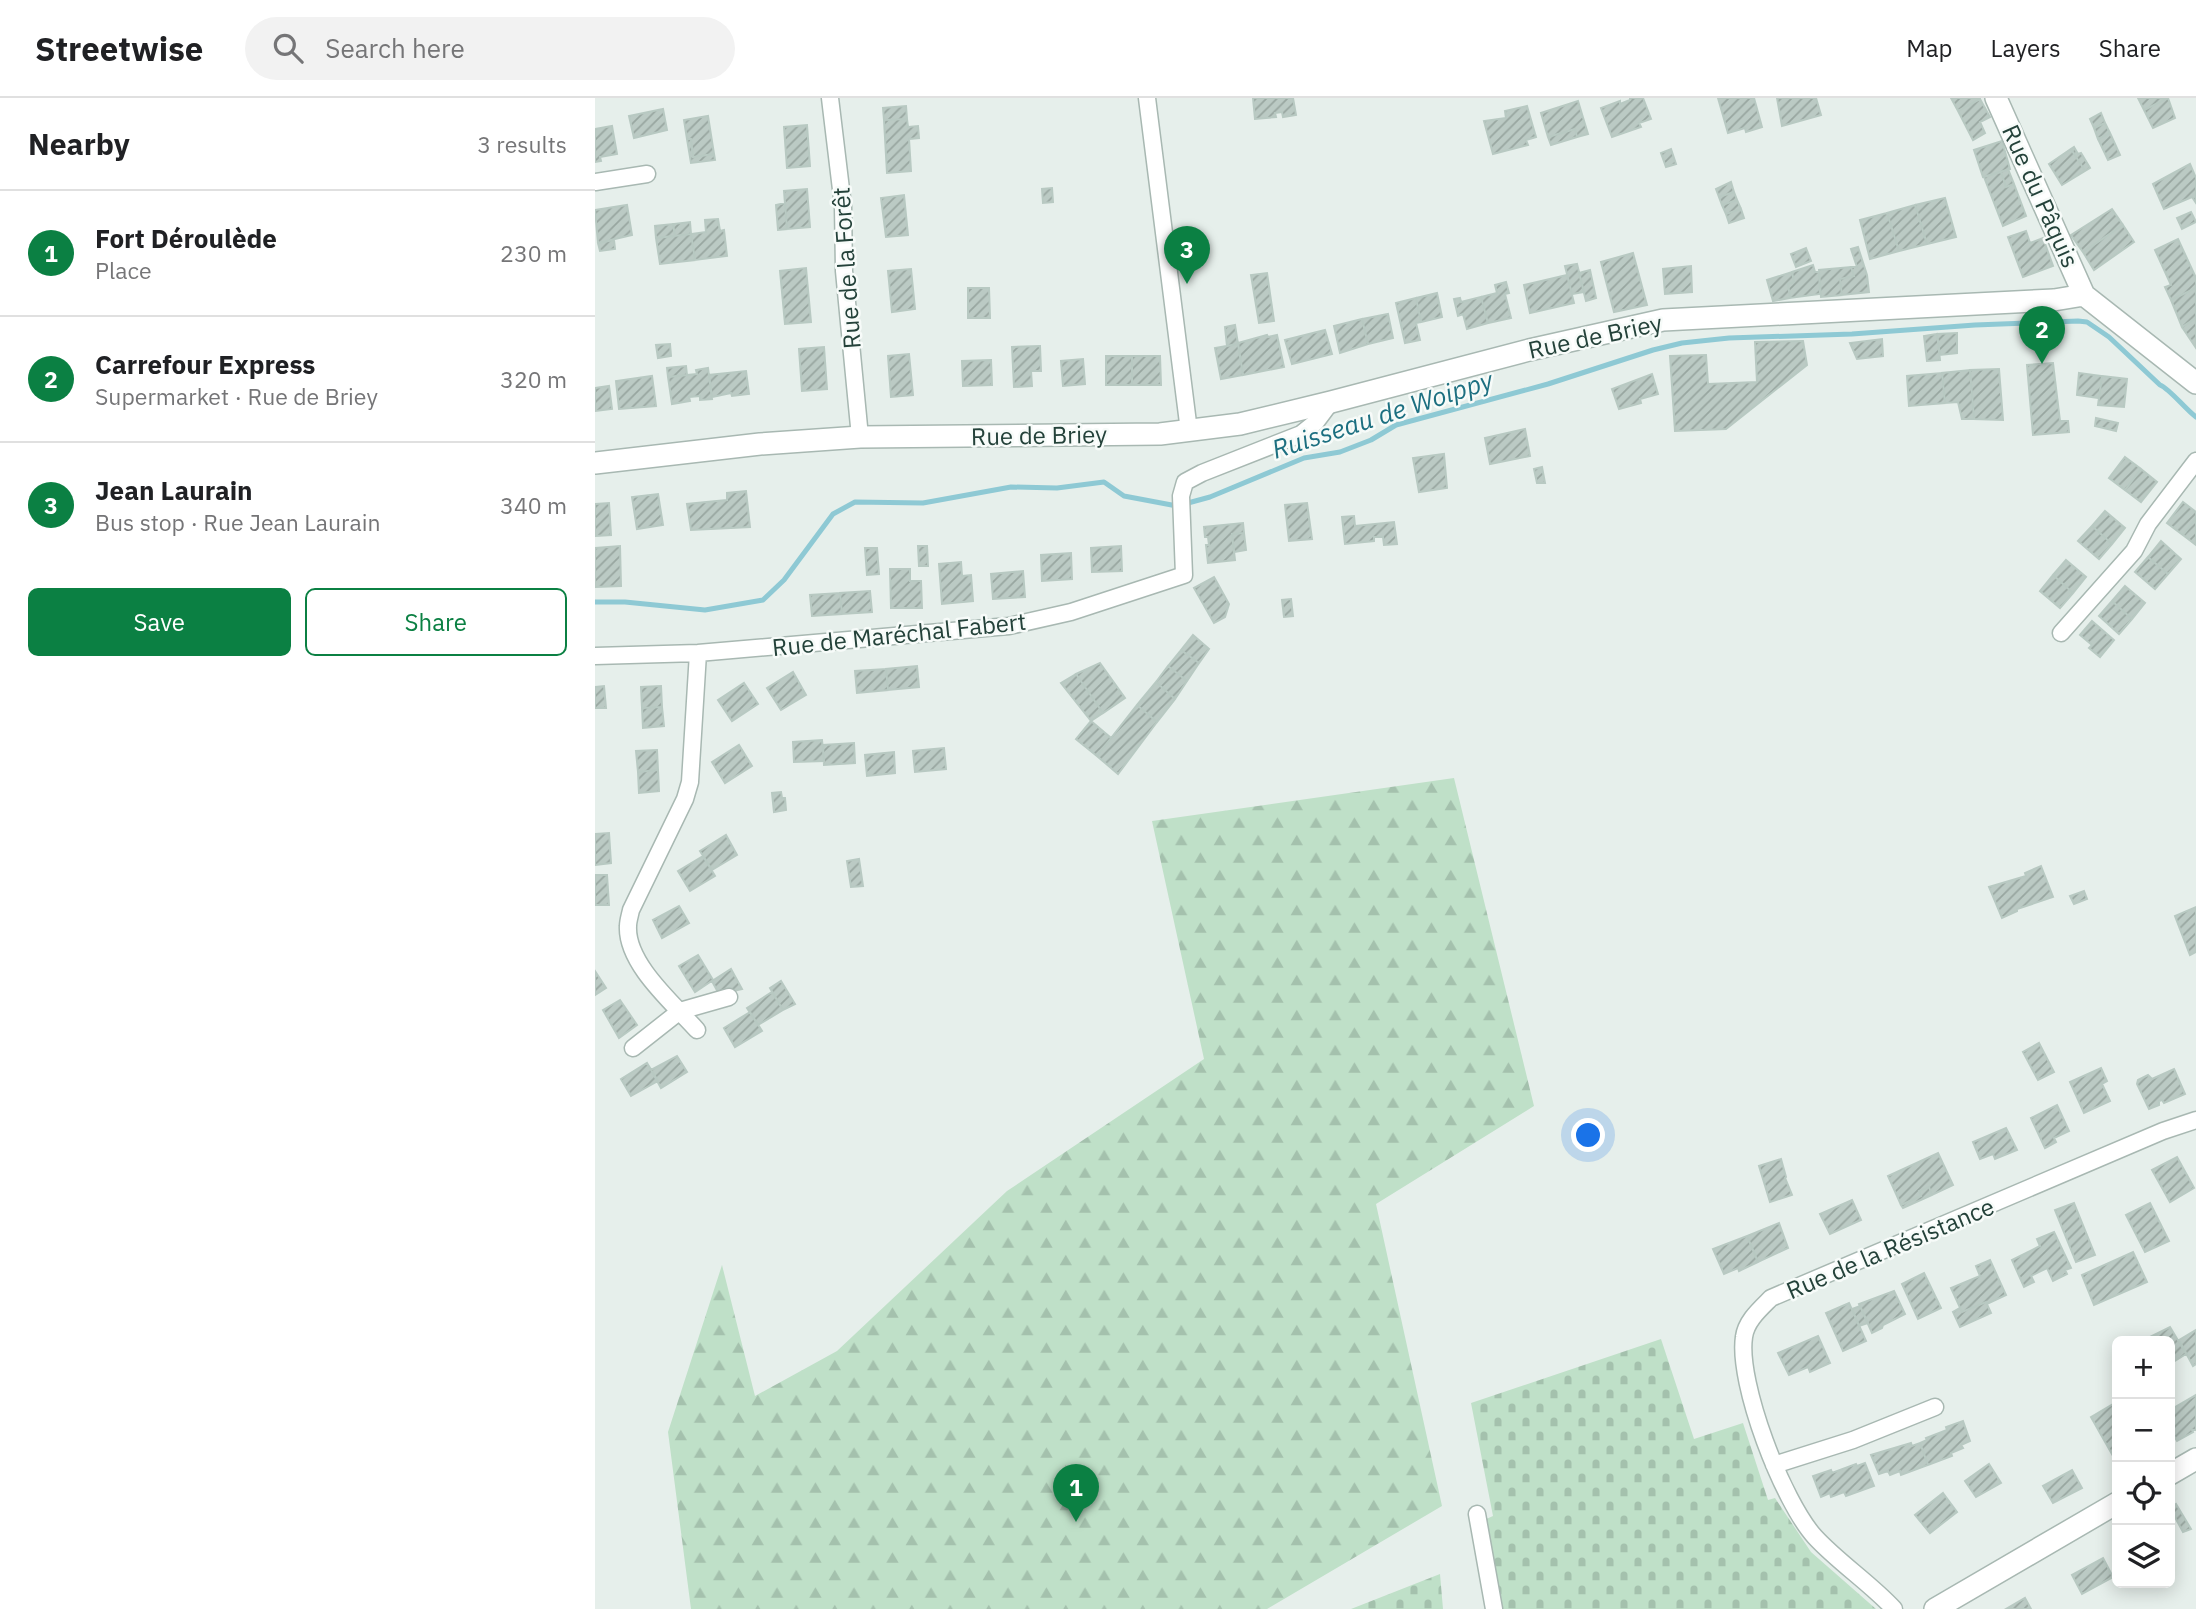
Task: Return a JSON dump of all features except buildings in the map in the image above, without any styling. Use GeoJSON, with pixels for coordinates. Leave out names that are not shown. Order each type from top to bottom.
{"type":"FeatureCollection","features":[{"type":"Feature","properties":{"kind":"street"},"geometry":{"type":"LineString","coordinates":[[1147,98],[1189,431]]}},
{"type":"Feature","properties":{"kind":"street","name":"Rue du Pâquis"},"geometry":{"type":"LineString","coordinates":[[1996,98],[2084,295]]}},
{"type":"Feature","properties":{"kind":"street","name":"Rue de la Forêt"},"geometry":{"type":"LineString","coordinates":[[830,99],[843,206],[844,271],[860,437]]}},
{"type":"Feature","properties":{"kind":"street"},"geometry":{"type":"LineString","coordinates":[[595,183],[647,174]]}},
{"type":"Feature","properties":{"kind":"street"},"geometry":{"type":"LineString","coordinates":[[2084,295],[2196,383]]}},
{"type":"Feature","properties":{"kind":"street","name":"Rue de Briey"},"geometry":{"type":"LineString","coordinates":[[595,463],[760,444],[860,437],[1160,434],[1189,431],[1240,424],[1529,350],[1663,320],[1999,303],[2064,299],[2084,295]]}},
{"type":"Feature","properties":{"kind":"street","name":"Rue de Maréchal Fabert"},"geometry":{"type":"LineString","coordinates":[[595,656],[698,653],[1009,626],[1071,612],[1184,575],[1181,496],[1183,486],[1191,479],[1309,429],[1331,402]]}},
{"type":"Feature","properties":{"kind":"street"},"geometry":{"type":"LineString","coordinates":[[2061,634],[2134,551],[2148,524],[2196,461]]}},
{"type":"Feature","properties":{"kind":"street"},"geometry":{"type":"LineString","coordinates":[[697,1030],[640,966],[627,927],[631,909],[685,799],[690,782],[698,653]]}},
{"type":"Feature","properties":{"kind":"street"},"geometry":{"type":"LineString","coordinates":[[633,1048],[680,1011],[729,998]]}},
{"type":"Feature","properties":{"kind":"street","name":"Rue de la Résistance"},"geometry":{"type":"LineString","coordinates":[[1895,1609],[1815,1537],[1793,1504],[1774,1465],[1745,1368],[1744,1336],[1752,1316],[1771,1298],[2164,1131],[2196,1120]]}},
{"type":"Feature","properties":{"kind":"street"},"geometry":{"type":"LineString","coordinates":[[1774,1465],[1853,1440],[1935,1406]]}},
{"type":"Feature","properties":{"kind":"street"},"geometry":{"type":"LineString","coordinates":[[2175,1471],[2196,1459]]}},
{"type":"Feature","properties":{"kind":"street"},"geometry":{"type":"LineString","coordinates":[[1935,1609],[2112,1506]]}},
{"type":"Feature","properties":{"kind":"street"},"geometry":{"type":"LineString","coordinates":[[1477,1514],[1494,1609]]}},
{"type":"Feature","properties":{"kind":"green space"},"geometry":{"type":"Polygon","coordinates":[[[1454,778],[1534,1106],[1376,1204],[1442,1506],[1267,1609],[691,1609],[668,1432],[722,1265],[755,1396],[837,1351],[1007,1191],[1204,1059],[1152,821],[1454,778]]]}},
{"type":"Feature","properties":{"kind":"green space"},"geometry":{"type":"Polygon","coordinates":[[[1661,1339],[1694,1439],[1743,1423],[1768,1500],[1775,1498],[1811,1552],[1876,1609],[1503,1609],[1484,1520],[1493,1516],[1471,1403],[1661,1339]]]}},
{"type":"Feature","properties":{"kind":"green space"},"geometry":{"type":"Polygon","coordinates":[[[1440,1574],[1443,1609],[1351,1609],[1440,1574]]]}},
{"type":"Feature","properties":{"kind":"waterway","name":"Ruisseau de Woippy"},"geometry":{"type":"LineString","coordinates":[[595,602],[625,602],[705,610],[763,600],[784,580],[833,514],[855,502],[923,503],[1011,487],[1057,488],[1104,482],[1124,496],[1177,506],[1210,497],[1304,458],[1340,452],[1371,440],[1396,425],[1548,384],[1682,343],[1729,338],[1852,334],[1975,325],[2087,322],[2109,337],[2196,417]]}},
{"type":"Feature","properties":{"kind":"place","name":"Jean Laurain"},"geometry":{"type":"Point","coordinates":[1187,284]}},
{"type":"Feature","properties":{"kind":"place","name":"Carrefour Express"},"geometry":{"type":"Point","coordinates":[2042,364]}},
{"type":"Feature","properties":{"kind":"place","name":"Fort Déroulède"},"geometry":{"type":"Point","coordinates":[1076,1522]}}]}
